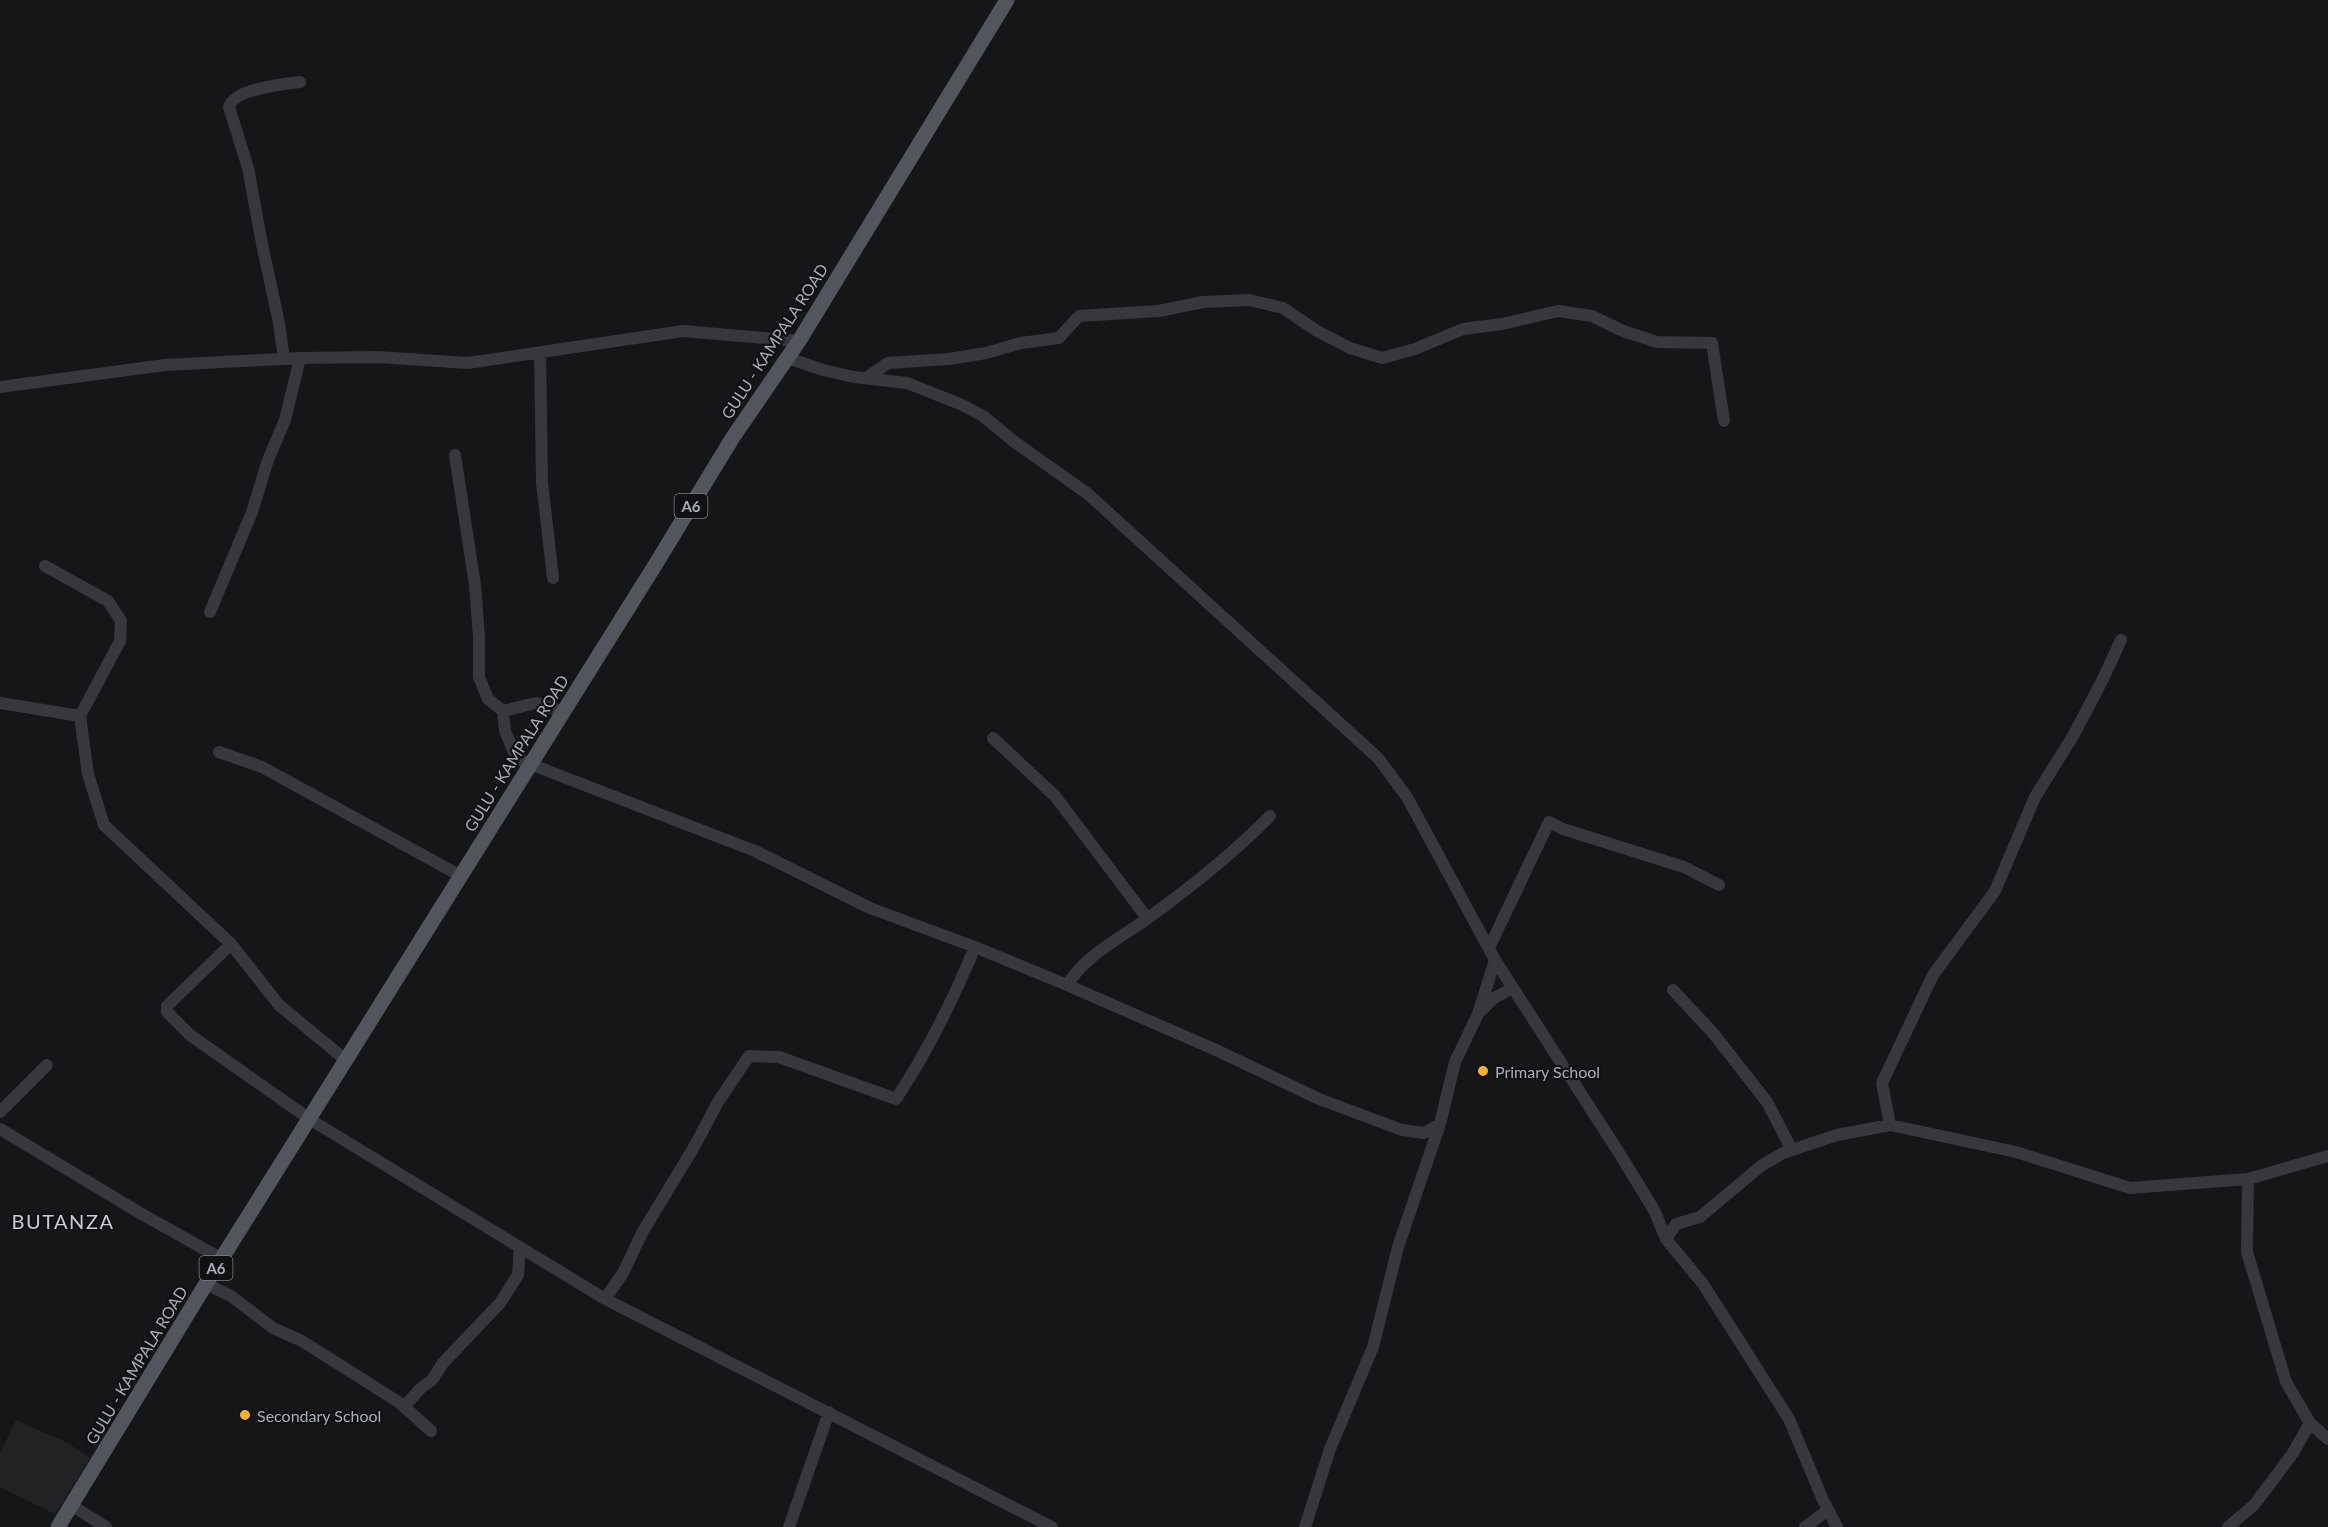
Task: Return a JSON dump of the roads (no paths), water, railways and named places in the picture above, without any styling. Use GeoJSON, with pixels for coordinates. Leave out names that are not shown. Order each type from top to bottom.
{"type":"FeatureCollection","features":[{"type":"Feature","properties":{"kind":"main road","name":"GULU - KAMPALA ROAD"},"geometry":{"type":"LineString","coordinates":[[58,1527],[206,1284],[347,1061],[733,437],[788,358],[1007,0]]}},
{"type":"Feature","properties":{"kind":"street"},"geometry":{"type":"LineString","coordinates":[[284,359],[248,168],[229,107],[236,98],[266,87],[300,82]]}},
{"type":"Feature","properties":{"kind":"street"},"geometry":{"type":"LineString","coordinates":[[866,378],[888,363],[949,359],[986,353],[1021,343],[1059,338],[1079,316],[1159,311],[1203,302],[1249,300],[1283,308],[1317,331],[1350,348],[1382,358],[1415,349],[1463,329],[1502,324],[1558,311],[1592,316],[1623,332],[1657,342],[1712,343],[1724,420]]}},
{"type":"Feature","properties":{"kind":"street"},"geometry":{"type":"LineString","coordinates":[[0,387],[165,365],[300,358],[378,357],[468,363],[683,331],[799,340]]}},
{"type":"Feature","properties":{"kind":"street"},"geometry":{"type":"LineString","coordinates":[[540,354],[542,482],[553,578]]}},
{"type":"Feature","properties":{"kind":"street"},"geometry":{"type":"LineString","coordinates":[[210,612],[252,512],[268,460],[285,420],[300,358]]}},
{"type":"Feature","properties":{"kind":"street"},"geometry":{"type":"LineString","coordinates":[[788,358],[822,370],[907,382],[983,416],[1016,443],[1088,494],[1378,758],[1407,797],[1492,954],[1654,1210],[1666,1239],[1703,1284],[1789,1419],[1837,1527]]}},
{"type":"Feature","properties":{"kind":"street"},"geometry":{"type":"LineString","coordinates":[[455,455],[475,585],[479,677],[488,699],[503,711],[505,731],[517,759],[755,851],[870,908],[975,947],[1066,985],[1216,1050],[1319,1099],[1402,1130],[1425,1133],[1440,1124]]}},
{"type":"Feature","properties":{"kind":"street"},"geometry":{"type":"LineString","coordinates":[[45,566],[108,601],[121,621],[120,641],[81,716],[88,774],[104,825],[231,944],[279,1005],[347,1061]]}},
{"type":"Feature","properties":{"kind":"street"},"geometry":{"type":"LineString","coordinates":[[1890,1125],[1882,1083],[1933,975],[1995,891],[2035,797],[2073,736],[2121,640]]}},
{"type":"Feature","properties":{"kind":"street"},"geometry":{"type":"LineString","coordinates":[[0,703],[81,716]]}},
{"type":"Feature","properties":{"kind":"street"},"geometry":{"type":"LineString","coordinates":[[503,711],[536,703],[564,712]]}},
{"type":"Feature","properties":{"kind":"street"},"geometry":{"type":"LineString","coordinates":[[993,738],[1055,796],[1147,918]]}},
{"type":"Feature","properties":{"kind":"street"},"geometry":{"type":"LineString","coordinates":[[219,752],[261,766],[460,876]]}},
{"type":"Feature","properties":{"kind":"street"},"geometry":{"type":"LineString","coordinates":[[1066,985],[1075,972],[1106,945],[1147,918],[1236,850],[1270,816]]}},
{"type":"Feature","properties":{"kind":"street"},"geometry":{"type":"LineString","coordinates":[[1305,1527],[1330,1449],[1373,1347],[1398,1248],[1440,1124],[1455,1062],[1478,1014],[1492,954],[1549,822],[1573,832],[1684,867],[1719,885]]}},
{"type":"Feature","properties":{"kind":"street"},"geometry":{"type":"LineString","coordinates":[[231,944],[167,1006],[167,1012],[190,1035],[310,1120],[605,1299],[1052,1527]]}},
{"type":"Feature","properties":{"kind":"street"},"geometry":{"type":"LineString","coordinates":[[605,1299],[623,1273],[642,1233],[694,1147],[718,1102],[749,1056],[779,1057],[896,1099],[923,1055],[956,992],[975,947]]}},
{"type":"Feature","properties":{"kind":"street"},"geometry":{"type":"LineString","coordinates":[[1478,1014],[1494,998],[1513,988]]}},
{"type":"Feature","properties":{"kind":"street"},"geometry":{"type":"LineString","coordinates":[[1673,990],[1713,1033],[1767,1102],[1792,1150]]}},
{"type":"Feature","properties":{"kind":"street"},"geometry":{"type":"LineString","coordinates":[[0,1112],[47,1065]]}},
{"type":"Feature","properties":{"kind":"street"},"geometry":{"type":"LineString","coordinates":[[1666,1239],[1676,1224],[1700,1217],[1761,1166],[1792,1150],[1837,1135],[1890,1125],[2016,1152],[2130,1188],[2248,1179],[2328,1156]]}},
{"type":"Feature","properties":{"kind":"street"},"geometry":{"type":"LineString","coordinates":[[0,1129],[222,1259]]}},
{"type":"Feature","properties":{"kind":"street"},"geometry":{"type":"LineString","coordinates":[[2248,1179],[2247,1252],[2286,1382],[2310,1423],[2328,1439]]}},
{"type":"Feature","properties":{"kind":"street"},"geometry":{"type":"LineString","coordinates":[[1654,1210],[1676,1224]]}},
{"type":"Feature","properties":{"kind":"street"},"geometry":{"type":"LineString","coordinates":[[404,1407],[421,1388],[432,1380],[443,1363],[500,1303],[518,1275],[520,1247]]}},
{"type":"Feature","properties":{"kind":"street"},"geometry":{"type":"LineString","coordinates":[[206,1284],[231,1296],[273,1328],[302,1341],[404,1407],[431,1431]]}},
{"type":"Feature","properties":{"kind":"street"},"geometry":{"type":"LineString","coordinates":[[789,1527],[829,1412]]}},
{"type":"Feature","properties":{"kind":"street"},"geometry":{"type":"LineString","coordinates":[[2228,1527],[2254,1505],[2293,1453],[2310,1423]]}},
{"type":"Feature","properties":{"kind":"street"},"geometry":{"type":"LineString","coordinates":[[71,1505],[106,1527]]}},
{"type":"Feature","properties":{"kind":"street"},"geometry":{"type":"LineString","coordinates":[[1805,1527],[1828,1510]]}},
{"type":"Feature","properties":{"kind":"place","name":"Primary School"},"geometry":{"type":"Point","coordinates":[1483,1071]}},
{"type":"Feature","properties":{"kind":"place","name":"Secondary School"},"geometry":{"type":"Point","coordinates":[245,1415]}},
{"type":"Feature","properties":{"kind":"district","name":"BUTANZA"},"geometry":{"type":"Point","coordinates":[63,1221]}}]}
